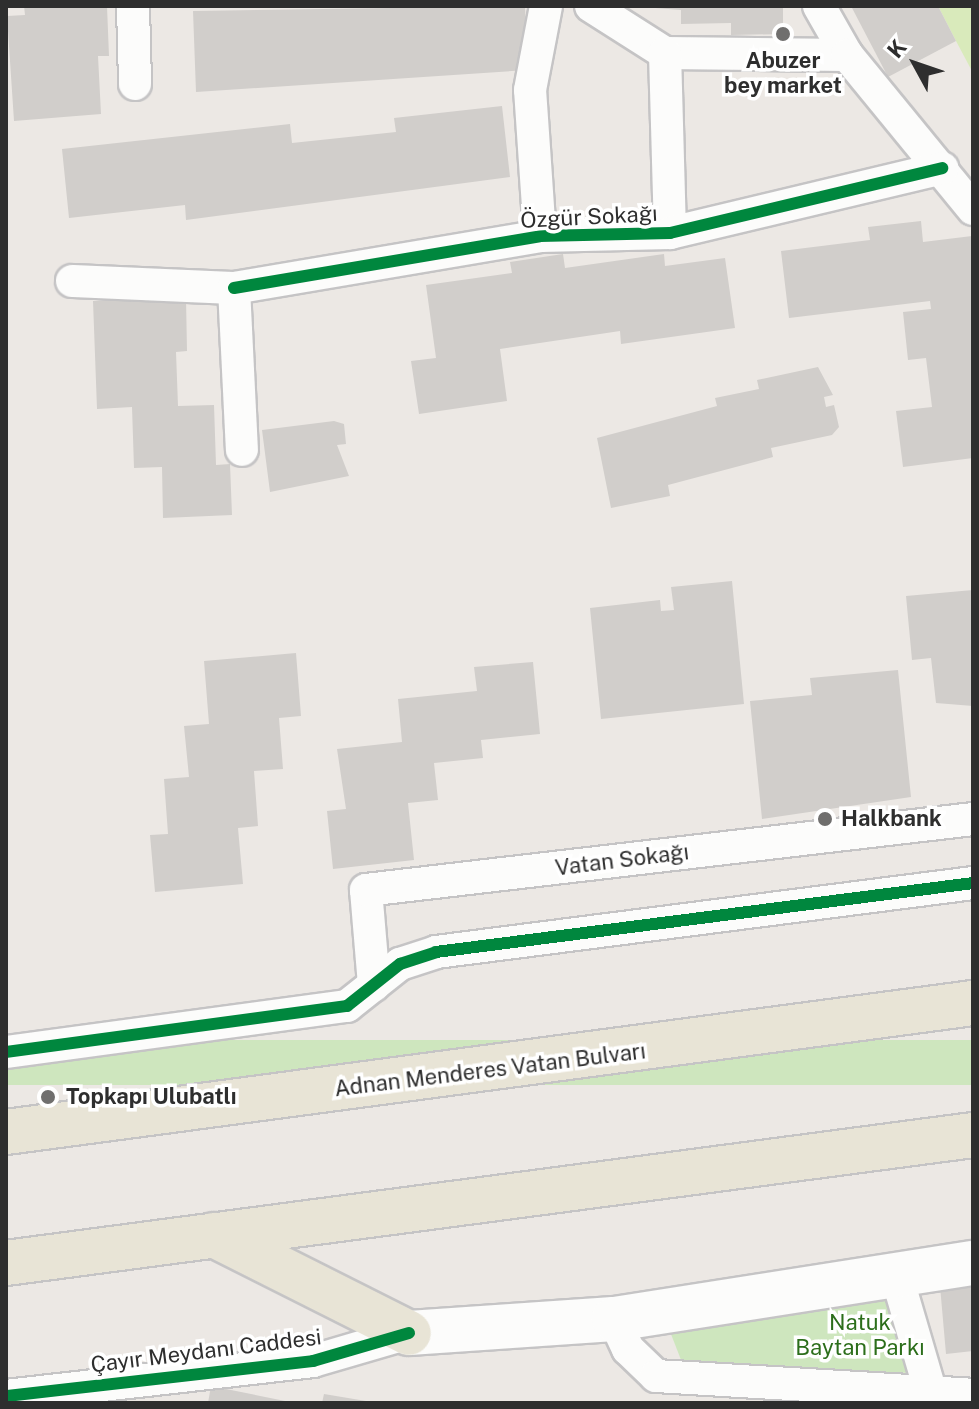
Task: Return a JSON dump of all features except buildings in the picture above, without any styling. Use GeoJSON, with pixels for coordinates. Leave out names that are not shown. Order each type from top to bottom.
{"type":"FeatureCollection","features":[{"type":"Feature","properties":{"kind":"main road","name":"Adnan Menderes Vatan Bulvarı"},"geometry":{"type":"LineString","coordinates":[[6,1132],[973,1003]]}},
{"type":"Feature","properties":{"kind":"main road"},"geometry":{"type":"LineString","coordinates":[[6,1263],[973,1135]]}},
{"type":"Feature","properties":{"kind":"main road"},"geometry":{"type":"LineString","coordinates":[[214,1235],[409,1333]]}},
{"type":"Feature","properties":{"kind":"main road","name":"Çayır Meydanı Caddesi"},"geometry":{"type":"LineString","coordinates":[[409,1333],[614,1319],[973,1263]]}},
{"type":"Feature","properties":{"kind":"street"},"geometry":{"type":"LineString","coordinates":[[133,6],[135,84]]}},
{"type":"Feature","properties":{"kind":"street"},"geometry":{"type":"LineString","coordinates":[[540,236],[530,90],[546,6]]}},
{"type":"Feature","properties":{"kind":"street"},"geometry":{"type":"LineString","coordinates":[[591,6],[665,53],[847,55]]}},
{"type":"Feature","properties":{"kind":"street"},"geometry":{"type":"LineString","coordinates":[[819,6],[847,55],[973,209]]}},
{"type":"Feature","properties":{"kind":"street"},"geometry":{"type":"LineString","coordinates":[[665,53],[670,233]]}},
{"type":"Feature","properties":{"kind":"street","name":"Özgür Sokağı"},"geometry":{"type":"LineString","coordinates":[[72,281],[234,288],[540,236],[670,233],[942,168]]}},
{"type":"Feature","properties":{"kind":"street"},"geometry":{"type":"LineString","coordinates":[[234,288],[242,450]]}},
{"type":"Feature","properties":{"kind":"street","name":"Vatan Sokağı"},"geometry":{"type":"LineString","coordinates":[[374,985],[366,890],[973,819]]}},
{"type":"Feature","properties":{"kind":"street"},"geometry":{"type":"LineString","coordinates":[[6,1052],[301,1015],[347,1006],[400,964],[436,952],[973,883]]}},
{"type":"Feature","properties":{"kind":"street"},"geometry":{"type":"LineString","coordinates":[[897,1277],[931,1393]]}},
{"type":"Feature","properties":{"kind":"street"},"geometry":{"type":"LineString","coordinates":[[614,1319],[628,1349],[656,1376],[973,1395]]}},
{"type":"Feature","properties":{"kind":"street","name":"Çayır Meydanı Caddesi"},"geometry":{"type":"LineString","coordinates":[[6,1396],[204,1388],[409,1333]]}},
{"type":"Feature","properties":{"kind":"green space"},"geometry":{"type":"Polygon","coordinates":[[[938,6],[973,6],[973,73],[956,41],[938,6]]]}},
{"type":"Feature","properties":{"kind":"green space"},"geometry":{"type":"Polygon","coordinates":[[[6,1040],[973,1040],[973,1085],[6,1085],[6,1040]]]}},
{"type":"Feature","properties":{"kind":"green space","name":"Natuk Baytan Parkı"},"geometry":{"type":"Polygon","coordinates":[[[885,1295],[912,1373],[683,1365],[669,1329],[885,1295]]]}},
{"type":"Feature","properties":{"kind":"cycle path"},"geometry":{"type":"LineString","coordinates":[[234,288],[540,236],[670,233],[942,168]]}},
{"type":"Feature","properties":{"kind":"cycle path"},"geometry":{"type":"LineString","coordinates":[[6,1052],[347,1006],[400,964],[436,952],[973,883]]}},
{"type":"Feature","properties":{"kind":"cycle path"},"geometry":{"type":"LineString","coordinates":[[6,1396],[313,1361],[409,1333]]}},
{"type":"Feature","properties":{"kind":"place","name":"Abuzer bey market"},"geometry":{"type":"Point","coordinates":[783,34]}},
{"type":"Feature","properties":{"kind":"place","name":"Halkbank"},"geometry":{"type":"Point","coordinates":[825,819]}},
{"type":"Feature","properties":{"kind":"place","name":"Topkapı Ulubatlı"},"geometry":{"type":"Point","coordinates":[48,1097]}}]}
